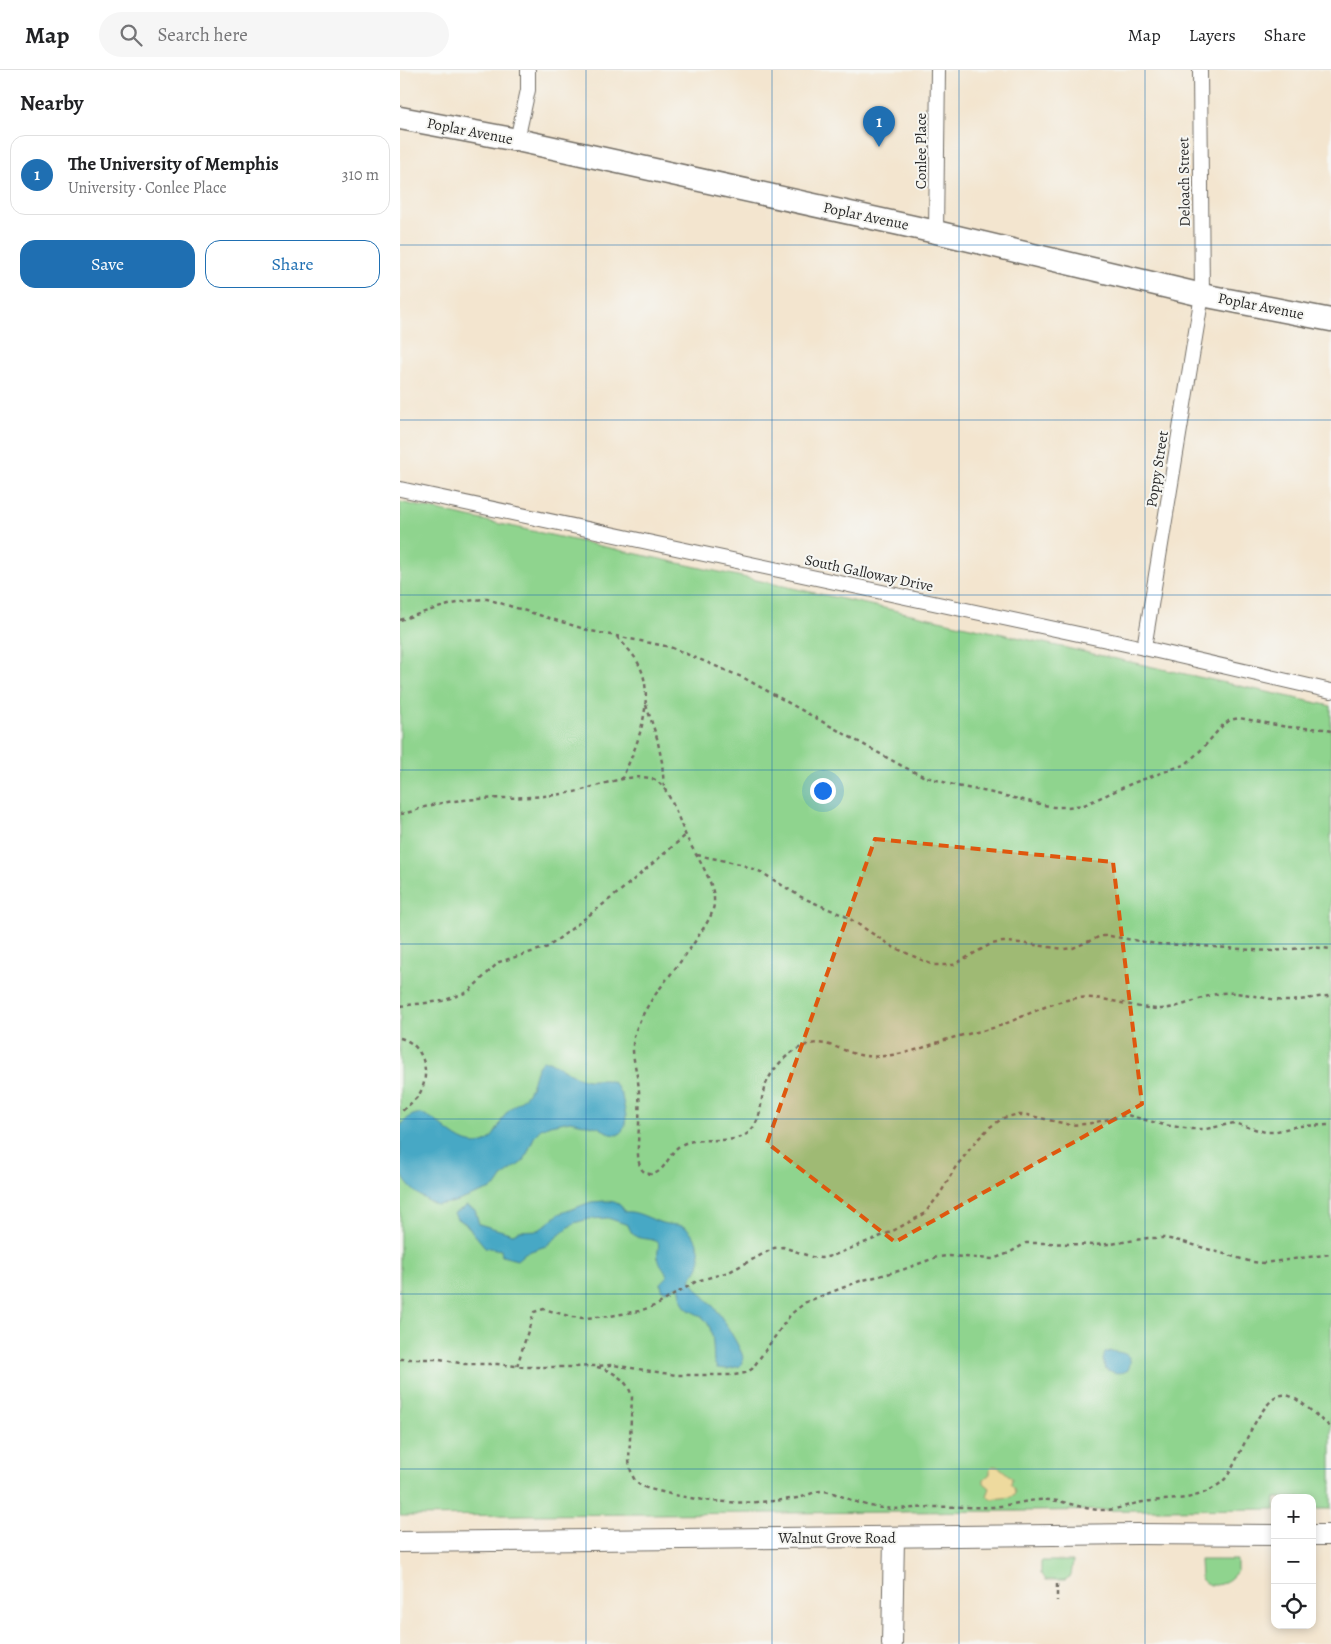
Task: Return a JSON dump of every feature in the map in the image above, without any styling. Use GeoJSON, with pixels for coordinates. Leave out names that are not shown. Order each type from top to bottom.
{"type":"FeatureCollection","features":[{"type":"Feature","properties":{"kind":"main road","name":"Poplar Avenue"},"geometry":{"type":"LineString","coordinates":[[400,118],[517,140],[936,232],[1202,295],[1331,320]]}},
{"type":"Feature","properties":{"kind":"main road","name":"Walnut Grove Road"},"geometry":{"type":"LineString","coordinates":[[400,1542],[1137,1534],[1271,1535]]}},
{"type":"Feature","properties":{"kind":"main road"},"geometry":{"type":"LineString","coordinates":[[1316,1535],[1331,1535]]}},
{"type":"Feature","properties":{"kind":"main road"},"geometry":{"type":"LineString","coordinates":[[892,1644],[894,1538]]}},
{"type":"Feature","properties":{"kind":"street"},"geometry":{"type":"LineString","coordinates":[[517,140],[528,90],[528,70]]}},
{"type":"Feature","properties":{"kind":"street","name":"Conlee Place"},"geometry":{"type":"LineString","coordinates":[[936,232],[938,70]]}},
{"type":"Feature","properties":{"kind":"street","name":"Deloach Street"},"geometry":{"type":"LineString","coordinates":[[1200,70],[1202,295]]}},
{"type":"Feature","properties":{"kind":"street","name":"Poppy Street"},"geometry":{"type":"LineString","coordinates":[[1144,648],[1202,295]]}},
{"type":"Feature","properties":{"kind":"street","name":"South Galloway Drive"},"geometry":{"type":"LineString","coordinates":[[400,489],[1144,648],[1331,691]]}},
{"type":"Feature","properties":{"kind":"path"},"geometry":{"type":"LineString","coordinates":[[400,620],[465,602],[488,599],[591,631],[670,647],[736,674],[923,776],[957,786],[1053,807],[1084,805],[1133,783],[1186,764],[1230,720],[1239,718],[1287,727],[1331,731]]}},
{"type":"Feature","properties":{"kind":"path"},"geometry":{"type":"LineString","coordinates":[[616,637],[637,662],[645,684],[645,703],[639,734],[630,764],[622,780]]}},
{"type":"Feature","properties":{"kind":"path"},"geometry":{"type":"LineString","coordinates":[[645,703],[657,738],[662,762],[664,789]]}},
{"type":"Feature","properties":{"kind":"path"},"geometry":{"type":"LineString","coordinates":[[400,814],[441,803],[465,800],[538,797],[575,792],[636,778],[653,779],[661,783],[711,884],[714,910],[694,944],[652,1000],[636,1030],[633,1046],[639,1088],[638,1160],[644,1171],[650,1174],[656,1173],[661,1169],[673,1150],[680,1145],[691,1141],[731,1139],[745,1136],[753,1129],[760,1113],[764,1089],[774,1071],[794,1051],[810,1044],[820,1044],[864,1056],[875,1057],[901,1054],[933,1046],[950,1038],[999,1026],[1052,1004],[1074,998],[1102,999],[1134,1006],[1161,1009],[1177,1008],[1224,993],[1288,1001],[1331,996]]}},
{"type":"Feature","properties":{"kind":"path"},"geometry":{"type":"LineString","coordinates":[[400,1006],[442,1001],[468,992],[499,962],[548,947],[619,892],[686,835]]}},
{"type":"Feature","properties":{"kind":"path"},"geometry":{"type":"LineString","coordinates":[[697,855],[740,864],[762,872],[802,897],[847,918],[893,947],[933,965],[953,965],[990,944],[1003,942],[1020,943],[1064,949],[1073,948],[1101,936],[1156,944],[1254,950],[1273,951],[1312,946],[1331,950]]}},
{"type":"Feature","properties":{"kind":"path"},"geometry":{"type":"LineString","coordinates":[[400,1038],[415,1046],[423,1057],[426,1069],[419,1094],[400,1113]]}},
{"type":"Feature","properties":{"kind":"path"},"geometry":{"type":"LineString","coordinates":[[517,1366],[534,1312],[538,1310],[544,1309],[572,1317],[584,1318],[638,1311],[658,1305],[697,1281],[729,1272],[774,1248],[783,1247],[812,1257],[821,1258],[839,1253],[904,1225],[924,1214],[940,1194],[955,1168],[977,1140],[990,1127],[1009,1116],[1027,1115],[1071,1125],[1087,1124],[1127,1115],[1164,1125],[1191,1129],[1206,1129],[1234,1123],[1265,1132],[1298,1126],[1331,1125]]}},
{"type":"Feature","properties":{"kind":"path"},"geometry":{"type":"LineString","coordinates":[[400,1359],[440,1359],[464,1364],[517,1366],[613,1365],[676,1375],[734,1375],[752,1369],[791,1314],[806,1302],[860,1281],[902,1270],[938,1257],[993,1259],[1026,1243],[1092,1245],[1148,1238],[1180,1241],[1232,1258],[1252,1262],[1264,1263],[1331,1254]]}},
{"type":"Feature","properties":{"kind":"path"},"geometry":{"type":"LineString","coordinates":[[593,1366],[609,1370],[630,1387],[632,1397],[629,1460],[630,1470],[635,1480],[640,1485],[657,1491],[715,1502],[772,1501],[800,1498],[820,1491],[832,1492],[871,1506],[886,1508],[991,1507],[1039,1500],[1058,1500],[1107,1511],[1142,1502],[1176,1500],[1212,1490],[1224,1480],[1232,1469],[1252,1427],[1267,1405],[1281,1395],[1287,1395],[1300,1402],[1331,1427]]}},
{"type":"Feature","properties":{"kind":"path"},"geometry":{"type":"LineString","coordinates":[[1057,1584],[1057,1601]]}},
{"type":"Feature","properties":{"kind":"highlighted area"},"geometry":{"type":"Polygon","coordinates":[[[875,839],[1113,862],[1142,1104],[895,1242],[767,1143],[875,839]]]}},
{"type":"Feature","properties":{"kind":"green space"},"geometry":{"type":"Polygon","coordinates":[[[400,502],[1331,706],[1331,1509],[1316,1509],[1316,1494],[1271,1494],[1271,1509],[400,1516],[400,502]]]}},
{"type":"Feature","properties":{"kind":"green space"},"geometry":{"type":"Polygon","coordinates":[[[1200,1560],[1237,1560],[1237,1571],[1225,1582],[1210,1585],[1201,1579],[1200,1560]]]}},
{"type":"Feature","properties":{"kind":"green space"},"geometry":{"type":"Polygon","coordinates":[[[1041,1561],[1073,1561],[1071,1576],[1065,1580],[1046,1580],[1041,1573],[1041,1561]]]}},
{"type":"Feature","properties":{"kind":"sand"},"geometry":{"type":"Polygon","coordinates":[[[993,1466],[999,1467],[1012,1478],[1011,1485],[1015,1493],[1011,1497],[992,1499],[987,1496],[990,1488],[984,1483],[984,1479],[990,1474],[990,1469],[993,1466]]]}},
{"type":"Feature","properties":{"kind":"water"},"geometry":{"type":"Polygon","coordinates":[[[543,1061],[549,1061],[577,1077],[587,1080],[613,1082],[622,1096],[626,1116],[625,1126],[621,1133],[617,1135],[611,1134],[598,1127],[570,1121],[550,1125],[541,1129],[535,1135],[524,1161],[503,1176],[497,1185],[455,1202],[437,1205],[425,1199],[410,1187],[400,1171],[400,1127],[408,1118],[417,1114],[425,1115],[461,1140],[483,1143],[494,1135],[506,1113],[528,1093],[538,1067],[543,1061]]]}},
{"type":"Feature","properties":{"kind":"water"},"geometry":{"type":"Polygon","coordinates":[[[605,1201],[617,1203],[625,1212],[639,1214],[664,1224],[682,1226],[691,1232],[699,1249],[700,1261],[698,1268],[690,1279],[716,1310],[730,1332],[742,1354],[743,1359],[740,1366],[727,1369],[717,1368],[714,1362],[710,1328],[706,1320],[686,1308],[682,1301],[679,1286],[667,1291],[662,1290],[661,1283],[667,1277],[658,1256],[658,1242],[637,1237],[628,1225],[608,1218],[589,1219],[574,1223],[546,1246],[525,1253],[517,1260],[502,1256],[501,1250],[485,1247],[465,1223],[457,1219],[454,1213],[467,1206],[475,1210],[479,1224],[513,1234],[519,1231],[539,1230],[559,1214],[591,1202],[605,1201]]]}},
{"type":"Feature","properties":{"kind":"water"},"geometry":{"type":"Polygon","coordinates":[[[1111,1351],[1129,1357],[1130,1365],[1128,1370],[1116,1373],[1105,1368],[1103,1360],[1105,1353],[1111,1351]]]}},
{"type":"Feature","properties":{"kind":"place","name":"The University of Memphis"},"geometry":{"type":"Point","coordinates":[879,147]}}]}
